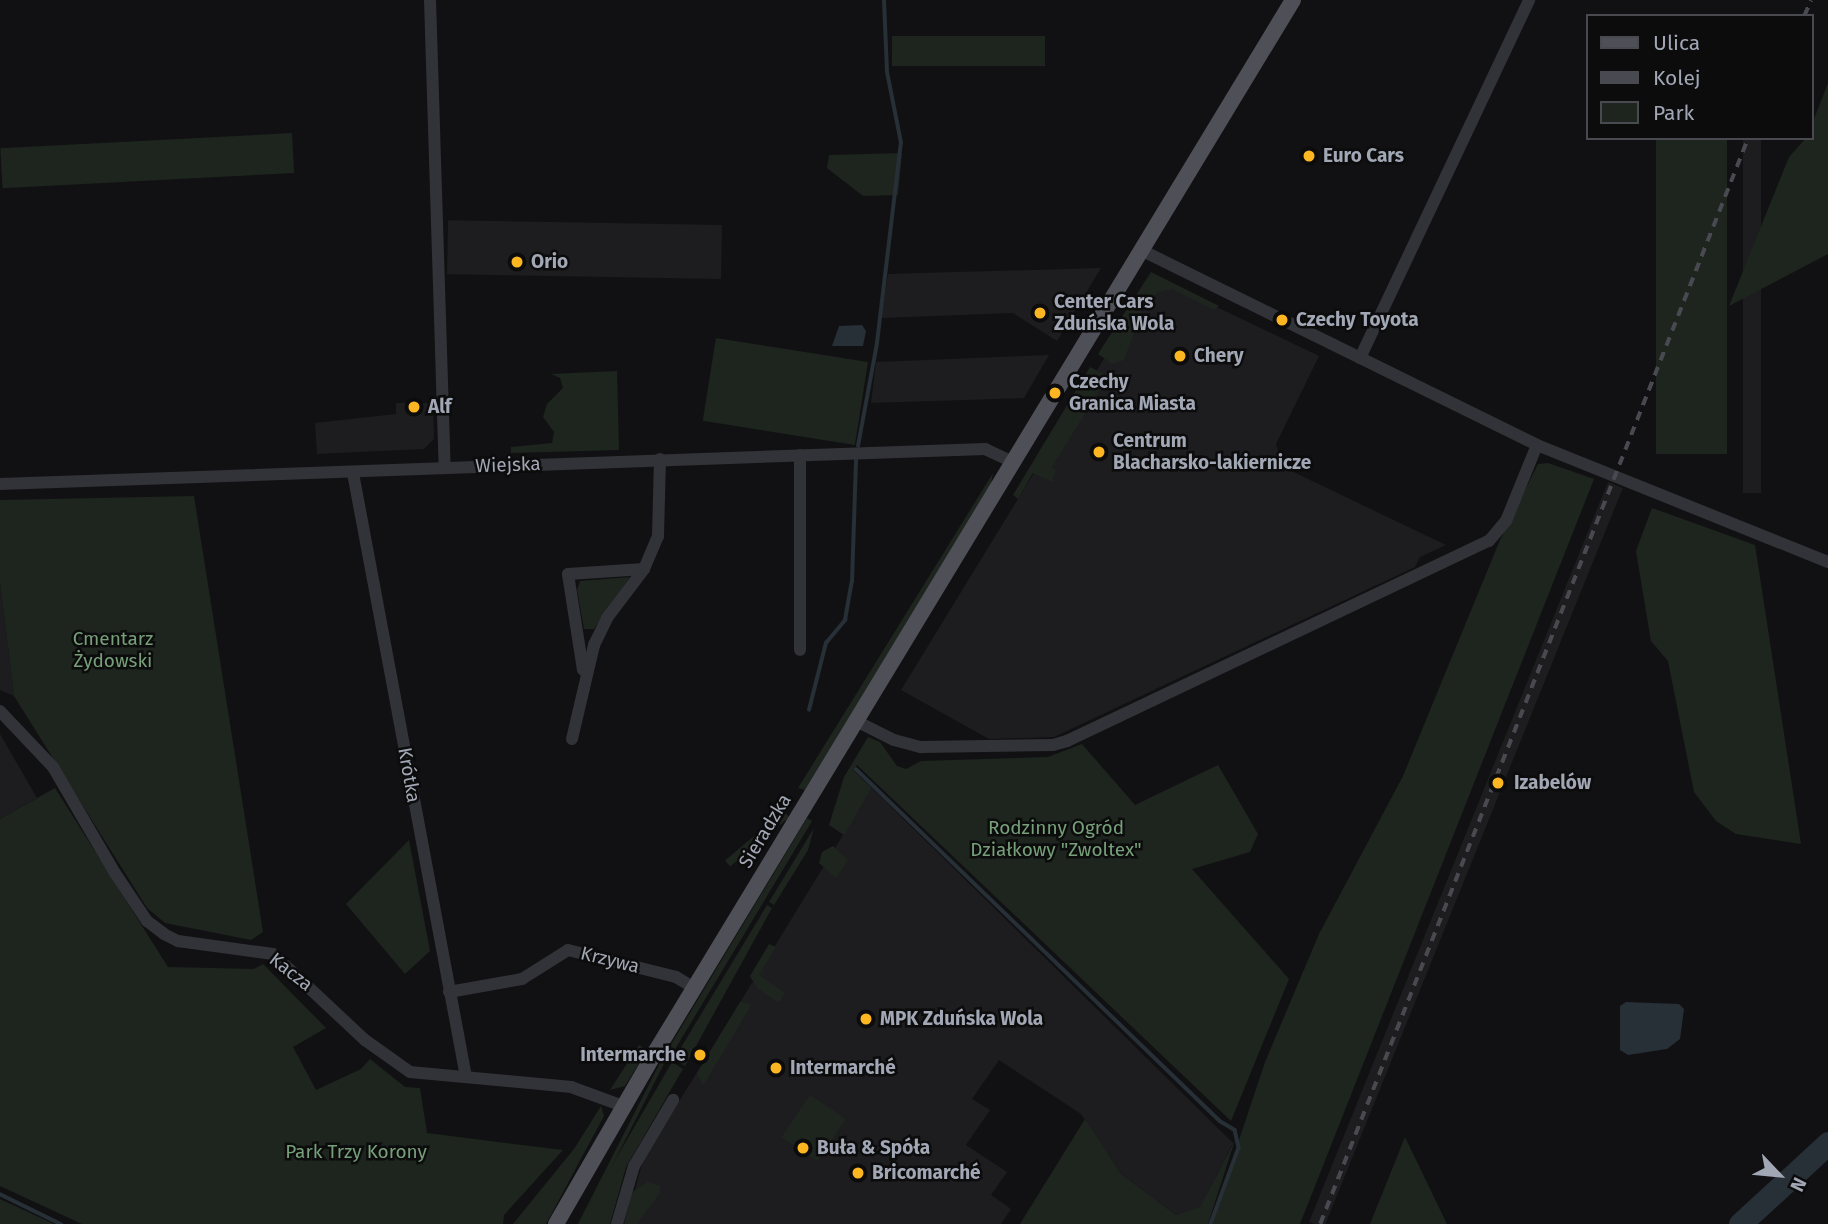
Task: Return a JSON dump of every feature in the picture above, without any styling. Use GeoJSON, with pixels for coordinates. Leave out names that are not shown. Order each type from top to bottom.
{"type":"FeatureCollection","features":[{"type":"Feature","properties":{"kind":"main road","name":"Sieradzka"},"geometry":{"type":"LineString","coordinates":[[556,1224],[694,988],[1293,0]]}},
{"type":"Feature","properties":{"kind":"street"},"geometry":{"type":"LineString","coordinates":[[430,0],[445,467]]}},
{"type":"Feature","properties":{"kind":"street"},"geometry":{"type":"LineString","coordinates":[[1360,358],[1529,0]]}},
{"type":"Feature","properties":{"kind":"street"},"geometry":{"type":"LineString","coordinates":[[1141,250],[1537,445],[1828,562]]}},
{"type":"Feature","properties":{"kind":"street"},"geometry":{"type":"LineString","coordinates":[[856,721],[894,740],[921,747],[1053,745],[1068,741],[1489,541],[1506,521],[1537,445]]}},
{"type":"Feature","properties":{"kind":"street","name":"Wiejska"},"geometry":{"type":"LineString","coordinates":[[0,484],[985,449],[1013,462]]}},
{"type":"Feature","properties":{"kind":"street"},"geometry":{"type":"LineString","coordinates":[[800,455],[800,650]]}},
{"type":"Feature","properties":{"kind":"street"},"geometry":{"type":"LineString","coordinates":[[572,739],[584,673],[607,618],[644,569],[661,520],[660,459]]}},
{"type":"Feature","properties":{"kind":"street","name":"Krótka"},"geometry":{"type":"LineString","coordinates":[[353,473],[466,1077]]}},
{"type":"Feature","properties":{"kind":"street"},"geometry":{"type":"LineString","coordinates":[[584,673],[568,574],[644,569]]}},
{"type":"Feature","properties":{"kind":"street","name":"Kacza"},"geometry":{"type":"LineString","coordinates":[[0,710],[53,767],[115,873],[147,921],[164,934],[178,941],[273,954],[401,1068],[426,1075],[571,1087],[623,1106]]}},
{"type":"Feature","properties":{"kind":"street","name":"Krzywa"},"geometry":{"type":"LineString","coordinates":[[449,992],[522,979],[568,950],[676,977],[694,988]]}},
{"type":"Feature","properties":{"kind":"street"},"geometry":{"type":"LineString","coordinates":[[617,1224],[634,1166],[673,1100]]}},
{"type":"Feature","properties":{"kind":"shaded area"},"geometry":{"type":"Polygon","coordinates":[[[1743,140],[1761,140],[1761,493],[1743,493],[1743,140]]]}},
{"type":"Feature","properties":{"kind":"shaded area"},"geometry":{"type":"Polygon","coordinates":[[[448,220],[722,225],[721,279],[447,274],[448,220]]]}},
{"type":"Feature","properties":{"kind":"shaded area"},"geometry":{"type":"Polygon","coordinates":[[[1101,268],[1057,341],[1013,313],[881,318],[888,274],[1101,268]]]}},
{"type":"Feature","properties":{"kind":"shaded area"},"geometry":{"type":"Polygon","coordinates":[[[1154,277],[1319,356],[1276,444],[1283,467],[1446,545],[1420,557],[1415,567],[1054,737],[989,739],[901,690],[1154,277]]]}},
{"type":"Feature","properties":{"kind":"shaded area"},"geometry":{"type":"Polygon","coordinates":[[[862,325],[866,331],[863,346],[832,346],[839,326],[862,325]]]}},
{"type":"Feature","properties":{"kind":"shaded area"},"geometry":{"type":"Polygon","coordinates":[[[1049,355],[1024,398],[871,403],[876,362],[1049,355]]]}},
{"type":"Feature","properties":{"kind":"shaded area"},"geometry":{"type":"Polygon","coordinates":[[[396,403],[433,403],[434,439],[424,449],[317,454],[315,423],[396,414],[396,403]]]}},
{"type":"Feature","properties":{"kind":"shaded area"},"geometry":{"type":"Polygon","coordinates":[[[1608,482],[1623,488],[1325,1224],[1309,1222],[1608,482]]]}},
{"type":"Feature","properties":{"kind":"shaded area"},"geometry":{"type":"Polygon","coordinates":[[[0,583],[14,696],[0,690],[0,583]]]}},
{"type":"Feature","properties":{"kind":"shaded area"},"geometry":{"type":"Polygon","coordinates":[[[0,734],[37,798],[0,819],[0,734]]]}},
{"type":"Feature","properties":{"kind":"shaded area"},"geometry":{"type":"Polygon","coordinates":[[[872,788],[1233,1143],[1200,1208],[1176,1215],[1121,1174],[1081,1114],[999,1060],[972,1099],[990,1110],[966,1145],[1007,1172],[991,1195],[1011,1209],[1001,1224],[626,1224],[643,1160],[872,788]]]}},
{"type":"Feature","properties":{"kind":"shaded area"},"geometry":{"type":"Polygon","coordinates":[[[1626,1002],[1679,1004],[1684,1009],[1680,1039],[1667,1049],[1628,1055],[1620,1050],[1620,1006],[1626,1002]]]}},
{"type":"Feature","properties":{"kind":"green space"},"geometry":{"type":"Polygon","coordinates":[[[892,36],[1045,36],[1045,66],[892,66],[892,36]]]}},
{"type":"Feature","properties":{"kind":"green space"},"geometry":{"type":"Polygon","coordinates":[[[1828,83],[1828,254],[1729,306],[1789,157],[1804,140],[1814,140],[1814,119],[1828,83]]]}},
{"type":"Feature","properties":{"kind":"green space"},"geometry":{"type":"Polygon","coordinates":[[[292,133],[294,173],[2,188],[0,148],[292,133]]]}},
{"type":"Feature","properties":{"kind":"green space"},"geometry":{"type":"Polygon","coordinates":[[[1656,140],[1727,140],[1727,454],[1656,454],[1656,140]]]}},
{"type":"Feature","properties":{"kind":"green space"},"geometry":{"type":"Polygon","coordinates":[[[902,153],[898,195],[863,196],[827,168],[829,155],[902,153]]]}},
{"type":"Feature","properties":{"kind":"green space"},"geometry":{"type":"Polygon","coordinates":[[[1151,272],[1219,306],[1214,310],[1172,289],[1158,292],[1144,306],[1124,360],[1112,364],[1098,354],[1151,272]]]}},
{"type":"Feature","properties":{"kind":"green space"},"geometry":{"type":"Polygon","coordinates":[[[716,338],[868,362],[855,445],[703,421],[716,338]]]}},
{"type":"Feature","properties":{"kind":"green space"},"geometry":{"type":"Polygon","coordinates":[[[1090,367],[1104,374],[1105,381],[1052,467],[1056,470],[1052,482],[1033,473],[1018,499],[1013,495],[1090,367]]]}},
{"type":"Feature","properties":{"kind":"green space"},"geometry":{"type":"Polygon","coordinates":[[[617,371],[619,450],[511,453],[511,447],[552,443],[554,432],[543,417],[547,404],[563,388],[560,378],[551,374],[617,371]]]}},
{"type":"Feature","properties":{"kind":"green space"},"geometry":{"type":"Polygon","coordinates":[[[1548,463],[1594,479],[1300,1224],[1211,1224],[1265,1062],[1319,934],[1403,776],[1500,540],[1538,464],[1548,463]]]}},
{"type":"Feature","properties":{"kind":"green space"},"geometry":{"type":"Polygon","coordinates":[[[993,473],[991,484],[805,790],[798,788],[993,473]]]}},
{"type":"Feature","properties":{"kind":"green space","name":"Cmentarz Żydowski"},"geometry":{"type":"Polygon","coordinates":[[[194,496],[263,932],[251,940],[165,923],[147,908],[14,696],[0,583],[0,500],[194,496]]]}},
{"type":"Feature","properties":{"kind":"green space"},"geometry":{"type":"Polygon","coordinates":[[[1652,508],[1755,545],[1801,844],[1736,834],[1716,821],[1694,792],[1668,661],[1651,641],[1636,551],[1652,508]]]}},
{"type":"Feature","properties":{"kind":"green space"},"geometry":{"type":"Polygon","coordinates":[[[630,577],[594,629],[584,629],[577,590],[580,581],[630,577]]]}},
{"type":"Feature","properties":{"kind":"green space","name":"Rodzinny Ogród Działkowy \"Zwoltex\""},"geometry":{"type":"Polygon","coordinates":[[[868,737],[880,742],[897,766],[906,769],[921,761],[1048,757],[1082,744],[1135,805],[1218,765],[1258,834],[1250,852],[1192,869],[1289,979],[1231,1121],[857,765],[853,770],[872,788],[844,835],[829,825],[844,777],[868,737]]]}},
{"type":"Feature","properties":{"kind":"green space","name":"Park Trzy Korony"},"geometry":{"type":"Polygon","coordinates":[[[55,788],[168,967],[254,969],[263,964],[326,1028],[293,1047],[316,1090],[361,1069],[370,1059],[405,1087],[420,1088],[427,1133],[563,1150],[504,1215],[503,1224],[82,1224],[0,1186],[0,819],[55,788]]]}},
{"type":"Feature","properties":{"kind":"green space"},"geometry":{"type":"Polygon","coordinates":[[[784,811],[789,817],[730,867],[725,860],[784,811]]]}},
{"type":"Feature","properties":{"kind":"green space"},"geometry":{"type":"Polygon","coordinates":[[[807,818],[812,821],[672,1055],[666,1052],[807,818]]]}},
{"type":"Feature","properties":{"kind":"green space"},"geometry":{"type":"Polygon","coordinates":[[[814,828],[808,850],[774,905],[769,902],[814,828]]]}},
{"type":"Feature","properties":{"kind":"green space"},"geometry":{"type":"Polygon","coordinates":[[[409,840],[430,951],[405,974],[346,904],[409,840]]]}},
{"type":"Feature","properties":{"kind":"green space"},"geometry":{"type":"Polygon","coordinates":[[[833,846],[848,860],[836,878],[819,863],[822,852],[833,846]]]}},
{"type":"Feature","properties":{"kind":"green space"},"geometry":{"type":"Polygon","coordinates":[[[767,905],[772,908],[685,1066],[674,1059],[767,905]]]}},
{"type":"Feature","properties":{"kind":"green space"},"geometry":{"type":"Polygon","coordinates":[[[769,944],[776,947],[759,975],[785,993],[779,1003],[757,988],[750,976],[769,944]]]}},
{"type":"Feature","properties":{"kind":"green space"},"geometry":{"type":"Polygon","coordinates":[[[740,1002],[752,1004],[703,1086],[697,1073],[740,1002]]]}},
{"type":"Feature","properties":{"kind":"green space"},"geometry":{"type":"Polygon","coordinates":[[[639,1045],[647,1050],[625,1086],[610,1090],[639,1045]]]}},
{"type":"Feature","properties":{"kind":"green space"},"geometry":{"type":"Polygon","coordinates":[[[662,1059],[666,1061],[582,1224],[578,1224],[662,1059]]]}},
{"type":"Feature","properties":{"kind":"green space"},"geometry":{"type":"Polygon","coordinates":[[[672,1062],[683,1069],[626,1167],[610,1224],[578,1224],[672,1062]]]}},
{"type":"Feature","properties":{"kind":"green space"},"geometry":{"type":"Polygon","coordinates":[[[810,1095],[846,1119],[817,1161],[781,1137],[810,1095]]]}},
{"type":"Feature","properties":{"kind":"green space"},"geometry":{"type":"Polygon","coordinates":[[[601,1106],[604,1116],[546,1224],[513,1224],[574,1149],[601,1106]]]}},
{"type":"Feature","properties":{"kind":"green space"},"geometry":{"type":"Polygon","coordinates":[[[1085,1119],[1121,1174],[1176,1215],[1200,1207],[1235,1140],[1208,1224],[1020,1224],[1085,1119]]]}},
{"type":"Feature","properties":{"kind":"green space"},"geometry":{"type":"Polygon","coordinates":[[[1405,1137],[1447,1224],[1370,1224],[1405,1137]]]}},
{"type":"Feature","properties":{"kind":"green space"},"geometry":{"type":"Polygon","coordinates":[[[648,1182],[660,1186],[660,1193],[637,1224],[624,1224],[632,1192],[648,1182]]]}},
{"type":"Feature","properties":{"kind":"green space"},"geometry":{"type":"Polygon","coordinates":[[[0,1199],[54,1224],[0,1224],[0,1199]]]}},
{"type":"Feature","properties":{"kind":"waterway"},"geometry":{"type":"LineString","coordinates":[[858,446],[877,343],[901,143],[887,72],[884,0]]}},
{"type":"Feature","properties":{"kind":"waterway"},"geometry":{"type":"LineString","coordinates":[[809,710],[826,643],[845,620],[852,582],[856,459]]}},
{"type":"Feature","properties":{"kind":"waterway"},"geometry":{"type":"LineString","coordinates":[[856,769],[1220,1121],[1235,1130],[1239,1148],[1211,1224]]}},
{"type":"Feature","properties":{"kind":"waterway"},"geometry":{"type":"LineString","coordinates":[[1740,1224],[1828,1143]]}},
{"type":"Feature","properties":{"kind":"waterway"},"geometry":{"type":"LineString","coordinates":[[0,1194],[61,1224]]}},
{"type":"Feature","properties":{"kind":"railway"},"geometry":{"type":"LineString","coordinates":[[1805,14],[1811,0]]}},
{"type":"Feature","properties":{"kind":"railway"},"geometry":{"type":"LineString","coordinates":[[1320,1224],[1747,140]]}},
{"type":"Feature","properties":{"kind":"place","name":"Euro Cars"},"geometry":{"type":"Point","coordinates":[1309,156]}},
{"type":"Feature","properties":{"kind":"place","name":"Orio"},"geometry":{"type":"Point","coordinates":[517,262]}},
{"type":"Feature","properties":{"kind":"place","name":"Center Cars Zduńska Wola"},"geometry":{"type":"Point","coordinates":[1040,313]}},
{"type":"Feature","properties":{"kind":"place","name":"Czechy Toyota"},"geometry":{"type":"Point","coordinates":[1282,320]}},
{"type":"Feature","properties":{"kind":"place","name":"Chery"},"geometry":{"type":"Point","coordinates":[1180,356]}},
{"type":"Feature","properties":{"kind":"place","name":"Czechy Granica Miasta"},"geometry":{"type":"Point","coordinates":[1055,393]}},
{"type":"Feature","properties":{"kind":"place","name":"Alf"},"geometry":{"type":"Point","coordinates":[414,407]}},
{"type":"Feature","properties":{"kind":"place","name":"Centrum Blacharsko-lakiernicze"},"geometry":{"type":"Point","coordinates":[1099,452]}},
{"type":"Feature","properties":{"kind":"place","name":"Izabelów"},"geometry":{"type":"Point","coordinates":[1498,783]}},
{"type":"Feature","properties":{"kind":"place","name":"MPK Zduńska Wola"},"geometry":{"type":"Point","coordinates":[866,1019]}},
{"type":"Feature","properties":{"kind":"place","name":"Intermarche"},"geometry":{"type":"Point","coordinates":[700,1055]}},
{"type":"Feature","properties":{"kind":"place","name":"Intermarché"},"geometry":{"type":"Point","coordinates":[776,1068]}},
{"type":"Feature","properties":{"kind":"place","name":"Buła & Spóła"},"geometry":{"type":"Point","coordinates":[803,1148]}},
{"type":"Feature","properties":{"kind":"place","name":"Bricomarché"},"geometry":{"type":"Point","coordinates":[858,1173]}}]}
